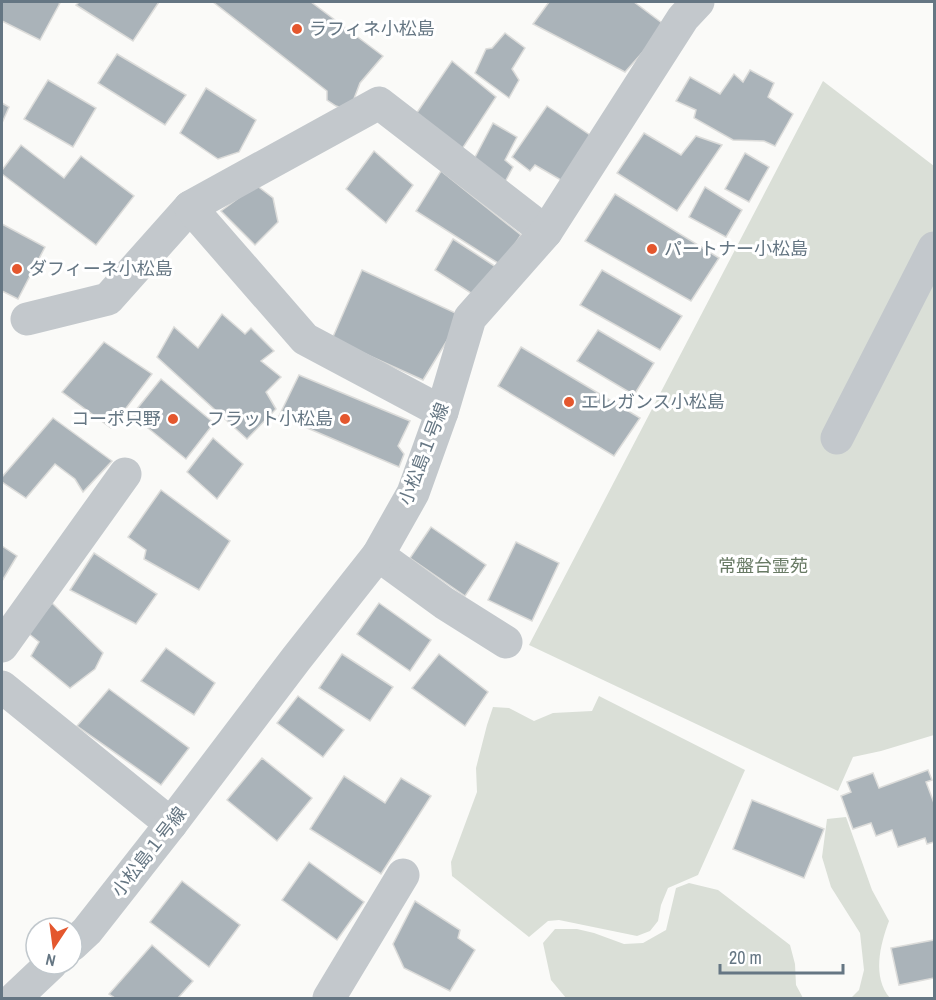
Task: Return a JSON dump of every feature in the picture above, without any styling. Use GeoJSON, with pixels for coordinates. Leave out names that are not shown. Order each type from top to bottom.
{"type":"FeatureCollection","features":[{"type":"Feature","properties":{"kind":"street","name":"小松島１号線"},"geometry":{"type":"LineString","coordinates":[[84,934],[378,555],[413,493],[442,412],[470,318],[546,232],[684,18],[699,2]]}},
{"type":"Feature","properties":{"kind":"street"},"geometry":{"type":"LineString","coordinates":[[27,319],[108,299],[190,207],[379,103],[546,232]]}},
{"type":"Feature","properties":{"kind":"street"},"geometry":{"type":"LineString","coordinates":[[190,207],[305,339],[442,412]]}},
{"type":"Feature","properties":{"kind":"street"},"geometry":{"type":"LineString","coordinates":[[837,438],[934,248]]}},
{"type":"Feature","properties":{"kind":"street"},"geometry":{"type":"LineString","coordinates":[[2,646],[124,474]]}},
{"type":"Feature","properties":{"kind":"street"},"geometry":{"type":"LineString","coordinates":[[378,555],[444,603],[506,642]]}},
{"type":"Feature","properties":{"kind":"street"},"geometry":{"type":"LineString","coordinates":[[2,687],[171,824]]}},
{"type":"Feature","properties":{"kind":"street"},"geometry":{"type":"LineString","coordinates":[[329,999],[403,874]]}},
{"type":"Feature","properties":{"kind":"street"},"geometry":{"type":"LineString","coordinates":[[15,999],[39,976]]}},
{"type":"Feature","properties":{"kind":"green space","name":"常盤台霊苑"},"geometry":{"type":"Polygon","coordinates":[[[823,81],[934,166],[934,735],[853,757],[838,791],[529,645],[823,81]]]}},
{"type":"Feature","properties":{"kind":"green space"},"geometry":{"type":"Polygon","coordinates":[[[599,696],[745,770],[698,875],[668,888],[658,921],[650,931],[637,936],[559,920],[548,921],[529,937],[452,876],[451,862],[477,792],[476,768],[487,725],[493,707],[509,708],[534,721],[553,713],[592,711],[599,696]]]}},
{"type":"Feature","properties":{"kind":"green space"},"geometry":{"type":"Polygon","coordinates":[[[846,817],[872,890],[889,921],[881,950],[879,971],[884,990],[890,998],[851,998],[859,990],[864,970],[860,933],[831,887],[822,857],[827,819],[846,817]]]}},
{"type":"Feature","properties":{"kind":"green space"},"geometry":{"type":"Polygon","coordinates":[[[689,883],[718,890],[790,945],[795,964],[796,985],[803,998],[566,998],[551,980],[543,943],[555,929],[577,929],[624,944],[643,943],[666,930],[676,888],[689,883]]]}},
{"type":"Feature","properties":{"kind":"building"},"geometry":{"type":"Polygon","coordinates":[[[2,2],[60,3],[40,40],[2,21],[2,2]]]}},
{"type":"Feature","properties":{"kind":"building"},"geometry":{"type":"Polygon","coordinates":[[[79,2],[159,2],[133,41],[76,5],[79,2]]]}},
{"type":"Feature","properties":{"kind":"building","name":"ラフィネ小松島"},"geometry":{"type":"Polygon","coordinates":[[[213,2],[311,2],[383,56],[360,83],[352,104],[345,109],[327,100],[327,91],[213,2]]]}},
{"type":"Feature","properties":{"kind":"building"},"geometry":{"type":"Polygon","coordinates":[[[549,2],[634,2],[666,26],[625,72],[533,24],[549,2]]]}},
{"type":"Feature","properties":{"kind":"building"},"geometry":{"type":"Polygon","coordinates":[[[505,33],[525,48],[512,69],[519,80],[509,98],[475,73],[486,49],[492,48],[505,33]]]}},
{"type":"Feature","properties":{"kind":"building"},"geometry":{"type":"Polygon","coordinates":[[[117,54],[186,95],[165,125],[98,83],[117,54]]]}},
{"type":"Feature","properties":{"kind":"building"},"geometry":{"type":"Polygon","coordinates":[[[452,61],[496,97],[462,149],[414,117],[452,61]]]}},
{"type":"Feature","properties":{"kind":"building"},"geometry":{"type":"Polygon","coordinates":[[[750,70],[774,83],[768,97],[793,114],[775,146],[764,141],[733,140],[694,118],[696,110],[676,101],[690,77],[720,94],[734,74],[743,82],[750,70]]]}},
{"type":"Feature","properties":{"kind":"building"},"geometry":{"type":"Polygon","coordinates":[[[48,80],[96,108],[73,147],[24,119],[48,80]]]}},
{"type":"Feature","properties":{"kind":"building"},"geometry":{"type":"Polygon","coordinates":[[[206,88],[256,120],[239,152],[218,159],[180,133],[206,88]]]}},
{"type":"Feature","properties":{"kind":"building"},"geometry":{"type":"Polygon","coordinates":[[[2,103],[9,107],[2,123],[2,103]]]}},
{"type":"Feature","properties":{"kind":"building"},"geometry":{"type":"Polygon","coordinates":[[[547,106],[593,137],[566,183],[535,165],[530,171],[512,157],[547,106]]]}},
{"type":"Feature","properties":{"kind":"building"},"geometry":{"type":"Polygon","coordinates":[[[493,123],[517,137],[505,160],[513,167],[505,182],[472,163],[493,123]]]}},
{"type":"Feature","properties":{"kind":"building"},"geometry":{"type":"Polygon","coordinates":[[[644,133],[681,155],[696,136],[722,145],[677,211],[617,173],[644,133]]]}},
{"type":"Feature","properties":{"kind":"building"},"geometry":{"type":"Polygon","coordinates":[[[21,145],[64,178],[81,156],[134,196],[96,245],[2,174],[2,170],[21,145]]]}},
{"type":"Feature","properties":{"kind":"building"},"geometry":{"type":"Polygon","coordinates":[[[374,151],[413,185],[386,223],[346,189],[374,151]]]}},
{"type":"Feature","properties":{"kind":"building"},"geometry":{"type":"Polygon","coordinates":[[[745,153],[769,167],[749,202],[725,189],[745,153]]]}},
{"type":"Feature","properties":{"kind":"building"},"geometry":{"type":"Polygon","coordinates":[[[441,171],[521,235],[501,265],[416,211],[441,171]]]}},
{"type":"Feature","properties":{"kind":"building"},"geometry":{"type":"Polygon","coordinates":[[[256,185],[273,198],[278,222],[255,245],[221,211],[256,185]]]}},
{"type":"Feature","properties":{"kind":"building"},"geometry":{"type":"Polygon","coordinates":[[[705,187],[742,210],[726,237],[689,217],[705,187]]]}},
{"type":"Feature","properties":{"kind":"building","name":"パートナー小松島"},"geometry":{"type":"Polygon","coordinates":[[[615,194],[719,258],[691,301],[585,241],[615,194]]]}},
{"type":"Feature","properties":{"kind":"building","name":"ダフィーネ小松島"},"geometry":{"type":"Polygon","coordinates":[[[2,224],[45,247],[18,299],[2,291],[2,224]]]}},
{"type":"Feature","properties":{"kind":"building"},"geometry":{"type":"Polygon","coordinates":[[[453,239],[496,267],[477,297],[435,270],[453,239]]]}},
{"type":"Feature","properties":{"kind":"building"},"geometry":{"type":"Polygon","coordinates":[[[362,270],[462,316],[423,380],[332,339],[362,270]]]}},
{"type":"Feature","properties":{"kind":"building"},"geometry":{"type":"Polygon","coordinates":[[[602,270],[682,316],[660,350],[580,305],[602,270]]]}},
{"type":"Feature","properties":{"kind":"building"},"geometry":{"type":"Polygon","coordinates":[[[222,314],[245,334],[251,328],[274,351],[261,361],[281,377],[266,392],[276,409],[247,439],[157,357],[174,327],[198,348],[222,314]]]}},
{"type":"Feature","properties":{"kind":"building"},"geometry":{"type":"Polygon","coordinates":[[[598,330],[654,363],[634,395],[577,361],[598,330]]]}},
{"type":"Feature","properties":{"kind":"building"},"geometry":{"type":"Polygon","coordinates":[[[104,342],[152,374],[111,428],[62,392],[104,342]]]}},
{"type":"Feature","properties":{"kind":"building","name":"エレガンス小松島"},"geometry":{"type":"Polygon","coordinates":[[[521,347],[640,418],[614,456],[498,386],[521,347]]]}},
{"type":"Feature","properties":{"kind":"building","name":"フラット小松島"},"geometry":{"type":"Polygon","coordinates":[[[299,375],[410,421],[398,446],[404,454],[399,467],[279,416],[299,375]]]}},
{"type":"Feature","properties":{"kind":"building","name":"コーポ只野"},"geometry":{"type":"Polygon","coordinates":[[[161,379],[214,423],[186,459],[132,415],[161,379]]]}},
{"type":"Feature","properties":{"kind":"building"},"geometry":{"type":"Polygon","coordinates":[[[53,418],[112,461],[83,492],[75,479],[55,464],[26,498],[2,482],[2,477],[53,418]]]}},
{"type":"Feature","properties":{"kind":"building"},"geometry":{"type":"Polygon","coordinates":[[[213,438],[243,464],[217,499],[187,472],[213,438]]]}},
{"type":"Feature","properties":{"kind":"building"},"geometry":{"type":"Polygon","coordinates":[[[161,490],[230,541],[199,590],[144,559],[146,550],[128,537],[161,490]]]}},
{"type":"Feature","properties":{"kind":"building"},"geometry":{"type":"Polygon","coordinates":[[[431,527],[486,565],[465,596],[410,558],[431,527]]]}},
{"type":"Feature","properties":{"kind":"building"},"geometry":{"type":"Polygon","coordinates":[[[516,542],[559,563],[532,621],[488,600],[516,542]]]}},
{"type":"Feature","properties":{"kind":"building"},"geometry":{"type":"Polygon","coordinates":[[[2,546],[17,556],[2,581],[2,546]]]}},
{"type":"Feature","properties":{"kind":"building"},"geometry":{"type":"Polygon","coordinates":[[[94,553],[157,594],[136,624],[70,590],[94,553]]]}},
{"type":"Feature","properties":{"kind":"building"},"geometry":{"type":"Polygon","coordinates":[[[52,603],[103,653],[95,669],[70,688],[31,656],[39,642],[28,633],[52,603]]]}},
{"type":"Feature","properties":{"kind":"building"},"geometry":{"type":"Polygon","coordinates":[[[379,603],[431,640],[410,671],[357,634],[379,603]]]}},
{"type":"Feature","properties":{"kind":"building"},"geometry":{"type":"Polygon","coordinates":[[[166,648],[215,683],[194,715],[141,681],[166,648]]]}},
{"type":"Feature","properties":{"kind":"building"},"geometry":{"type":"Polygon","coordinates":[[[342,654],[393,687],[370,721],[319,688],[342,654]]]}},
{"type":"Feature","properties":{"kind":"building"},"geometry":{"type":"Polygon","coordinates":[[[439,654],[488,692],[465,726],[412,688],[439,654]]]}},
{"type":"Feature","properties":{"kind":"building"},"geometry":{"type":"Polygon","coordinates":[[[109,689],[189,748],[161,785],[77,726],[109,689]]]}},
{"type":"Feature","properties":{"kind":"building"},"geometry":{"type":"Polygon","coordinates":[[[298,696],[344,730],[323,757],[277,723],[298,696]]]}},
{"type":"Feature","properties":{"kind":"building"},"geometry":{"type":"Polygon","coordinates":[[[262,758],[312,798],[277,841],[227,800],[262,758]]]}},
{"type":"Feature","properties":{"kind":"building"},"geometry":{"type":"Polygon","coordinates":[[[928,770],[932,780],[926,782],[934,803],[934,842],[927,844],[925,838],[898,847],[892,830],[876,836],[871,823],[853,829],[841,796],[851,792],[847,782],[873,773],[879,788],[928,770]]]}},
{"type":"Feature","properties":{"kind":"building"},"geometry":{"type":"Polygon","coordinates":[[[344,776],[385,803],[401,778],[431,796],[381,874],[310,829],[344,776]]]}},
{"type":"Feature","properties":{"kind":"building"},"geometry":{"type":"Polygon","coordinates":[[[752,800],[824,829],[804,878],[733,849],[752,800]]]}},
{"type":"Feature","properties":{"kind":"building"},"geometry":{"type":"Polygon","coordinates":[[[309,862],[364,902],[337,940],[282,900],[309,862]]]}},
{"type":"Feature","properties":{"kind":"building"},"geometry":{"type":"Polygon","coordinates":[[[182,881],[240,925],[209,967],[150,922],[182,881]]]}},
{"type":"Feature","properties":{"kind":"building"},"geometry":{"type":"Polygon","coordinates":[[[415,901],[460,930],[458,938],[475,950],[450,991],[404,968],[393,944],[415,901]]]}},
{"type":"Feature","properties":{"kind":"building"},"geometry":{"type":"Polygon","coordinates":[[[934,940],[934,978],[899,985],[891,948],[934,940]]]}},
{"type":"Feature","properties":{"kind":"building"},"geometry":{"type":"Polygon","coordinates":[[[152,945],[193,981],[178,998],[115,998],[109,994],[152,945]]]}},
{"type":"Feature","properties":{"kind":"place","name":"ラフィネ小松島"},"geometry":{"type":"Point","coordinates":[297,29]}},
{"type":"Feature","properties":{"kind":"place","name":"パートナー小松島"},"geometry":{"type":"Point","coordinates":[652,249]}},
{"type":"Feature","properties":{"kind":"place","name":"ダフィーネ小松島"},"geometry":{"type":"Point","coordinates":[17,269]}},
{"type":"Feature","properties":{"kind":"place","name":"エレガンス小松島"},"geometry":{"type":"Point","coordinates":[569,402]}},
{"type":"Feature","properties":{"kind":"place","name":"コーポ只野"},"geometry":{"type":"Point","coordinates":[173,419]}},
{"type":"Feature","properties":{"kind":"place","name":"フラット小松島"},"geometry":{"type":"Point","coordinates":[345,419]}}]}
